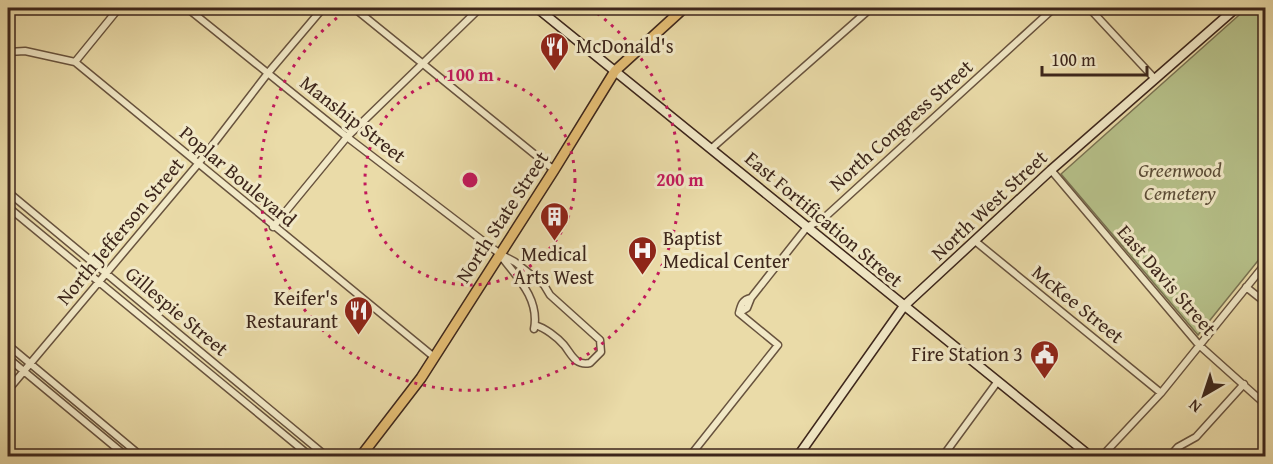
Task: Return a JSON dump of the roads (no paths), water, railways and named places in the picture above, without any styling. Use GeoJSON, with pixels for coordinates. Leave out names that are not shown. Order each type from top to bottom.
{"type":"FeatureCollection","features":[{"type":"Feature","properties":{"kind":"main road","name":"North State Street"},"geometry":{"type":"LineString","coordinates":[[361,456],[408,396],[434,357],[615,70],[684,8]]}},
{"type":"Feature","properties":{"kind":"street"},"geometry":{"type":"LineString","coordinates":[[75,62],[119,8]]}},
{"type":"Feature","properties":{"kind":"street","name":"Manship Street"},"geometry":{"type":"LineString","coordinates":[[187,8],[347,137],[544,285],[550,295],[600,340],[601,352],[590,363],[580,364],[572,358],[563,344],[542,327],[535,327],[530,296],[500,254]]}},
{"type":"Feature","properties":{"kind":"street","name":"North Jefferson Street"},"geometry":{"type":"LineString","coordinates":[[8,390],[198,164],[268,73],[323,8]]}},
{"type":"Feature","properties":{"kind":"street"},"geometry":{"type":"LineString","coordinates":[[354,8],[554,170]]}},
{"type":"Feature","properties":{"kind":"street"},"geometry":{"type":"LineString","coordinates":[[273,227],[347,137],[480,8]]}},
{"type":"Feature","properties":{"kind":"street","name":"East Fortification Street"},"geometry":{"type":"LineString","coordinates":[[537,8],[1090,456]]}},
{"type":"Feature","properties":{"kind":"street"},"geometry":{"type":"LineString","coordinates":[[712,148],[871,8]]}},
{"type":"Feature","properties":{"kind":"street","name":"North Congress Street"},"geometry":{"type":"LineString","coordinates":[[690,456],[778,345],[739,313],[745,299],[751,298],[807,227],[824,218],[1054,8]]}},
{"type":"Feature","properties":{"kind":"street"},"geometry":{"type":"LineString","coordinates":[[1089,8],[1155,79]]}},
{"type":"Feature","properties":{"kind":"street","name":"North West Street"},"geometry":{"type":"LineString","coordinates":[[798,456],[904,306],[1051,170],[1236,8]]}},
{"type":"Feature","properties":{"kind":"street","name":"Poplar Boulevard"},"geometry":{"type":"LineString","coordinates":[[8,52],[25,51],[75,62],[434,357]]}},
{"type":"Feature","properties":{"kind":"street","name":"East Davis Street"},"geometry":{"type":"LineString","coordinates":[[1051,170],[1199,345],[1266,405]]}},
{"type":"Feature","properties":{"kind":"street","name":"Gillespie Street"},"geometry":{"type":"LineString","coordinates":[[8,192],[326,456]]}},
{"type":"Feature","properties":{"kind":"street","name":"Gillespie Street"},"geometry":{"type":"LineString","coordinates":[[8,207],[310,456]]}},
{"type":"Feature","properties":{"kind":"street","name":"McKee Street"},"geometry":{"type":"LineString","coordinates":[[975,241],[1161,393]]}},
{"type":"Feature","properties":{"kind":"street"},"geometry":{"type":"LineString","coordinates":[[1102,456],[1161,393],[1266,263]]}},
{"type":"Feature","properties":{"kind":"street"},"geometry":{"type":"LineString","coordinates":[[1246,286],[1266,303]]}},
{"type":"Feature","properties":{"kind":"street"},"geometry":{"type":"LineString","coordinates":[[8,345],[141,456]]}},
{"type":"Feature","properties":{"kind":"street"},"geometry":{"type":"LineString","coordinates":[[8,358],[126,456]]}},
{"type":"Feature","properties":{"kind":"street"},"geometry":{"type":"LineString","coordinates":[[942,456],[998,381]]}},
{"type":"Feature","properties":{"kind":"street"},"geometry":{"type":"LineString","coordinates":[[1170,456],[1178,447],[1196,437],[1244,384]]}},
{"type":"Feature","properties":{"kind":"street"},"geometry":{"type":"LineString","coordinates":[[65,406],[71,398]]}},
{"type":"Feature","properties":{"kind":"street"},"geometry":{"type":"LineString","coordinates":[[110,444],[116,436]]}},
{"type":"Feature","properties":{"kind":"place","name":"McDonald's"},"geometry":{"type":"Point","coordinates":[555,72]}},
{"type":"Feature","properties":{"kind":"place","name":"Medical Arts West"},"geometry":{"type":"Point","coordinates":[554,242]}},
{"type":"Feature","properties":{"kind":"place","name":"Baptist Medical Center"},"geometry":{"type":"Point","coordinates":[642,276]}},
{"type":"Feature","properties":{"kind":"place","name":"Keifer's Restaurant"},"geometry":{"type":"Point","coordinates":[359,336]}},
{"type":"Feature","properties":{"kind":"place","name":"Fire Station 3"},"geometry":{"type":"Point","coordinates":[1044,380]}},
{"type":"Feature","properties":{"kind":"park label","name":"Greenwood Cemetery"},"geometry":{"type":"Point","coordinates":[1180,182]}}]}
